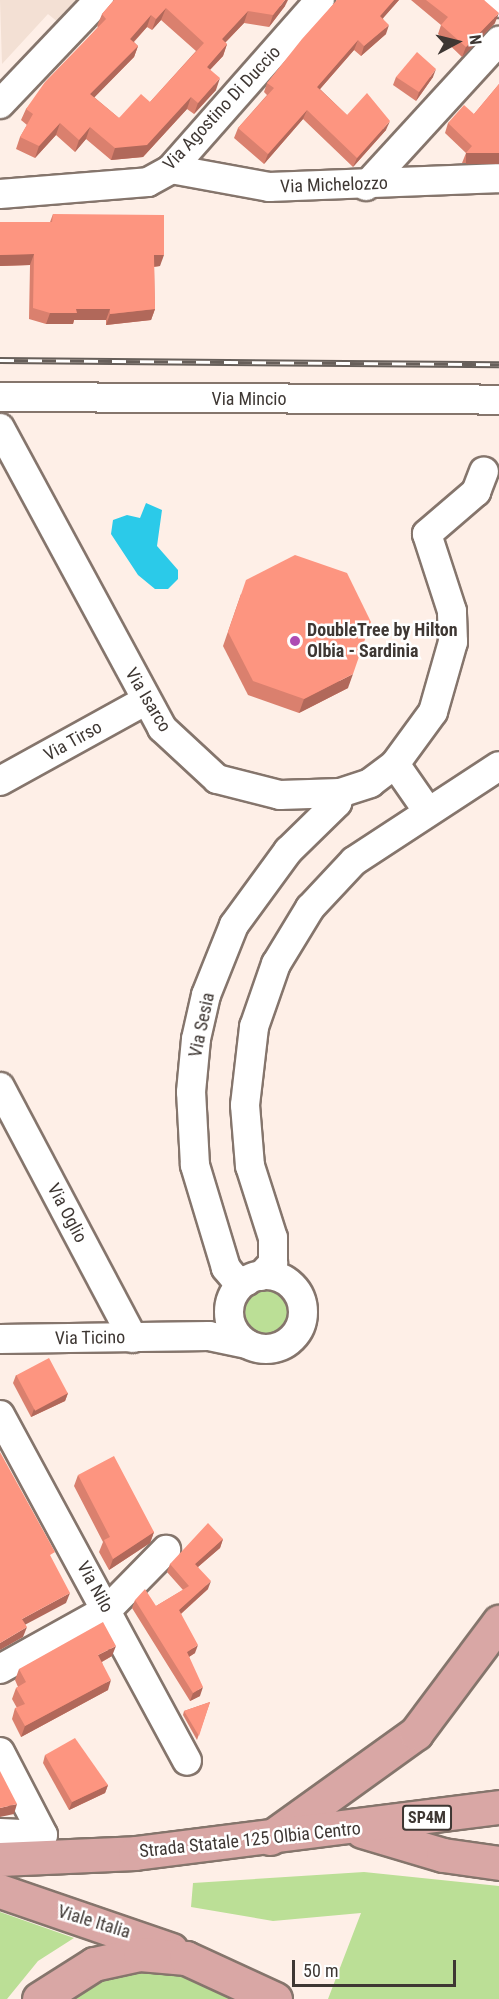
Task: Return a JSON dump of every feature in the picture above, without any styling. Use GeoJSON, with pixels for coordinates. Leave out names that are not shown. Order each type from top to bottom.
{"type":"FeatureCollection","features":[{"type":"Feature","properties":{"kind":"main road"},"geometry":{"type":"LineString","coordinates":[[270,1839],[416,1733],[499,1622]]}},
{"type":"Feature","properties":{"kind":"main road","name":"Strada Statale 125 Olbia Centro"},"geometry":{"type":"LineString","coordinates":[[0,1859],[135,1853],[270,1839],[499,1807]]}},
{"type":"Feature","properties":{"kind":"main road"},"geometry":{"type":"LineString","coordinates":[[354,1829],[442,1855],[499,1863]]}},
{"type":"Feature","properties":{"kind":"main road","name":"Viale Italia"},"geometry":{"type":"LineString","coordinates":[[0,1891],[112,1926],[275,1999]]}},
{"type":"Feature","properties":{"kind":"main road"},"geometry":{"type":"LineString","coordinates":[[39,1999],[94,1964],[140,1954],[186,1958]]}},
{"type":"Feature","properties":{"kind":"street"},"geometry":{"type":"LineString","coordinates":[[0,104],[99,0]]}},
{"type":"Feature","properties":{"kind":"street","name":"Via Agostino Di Duccio"},"geometry":{"type":"LineString","coordinates":[[0,194],[148,182],[171,169],[320,0]]}},
{"type":"Feature","properties":{"kind":"street"},"geometry":{"type":"LineString","coordinates":[[496,0],[499,3]]}},
{"type":"Feature","properties":{"kind":"street"},"geometry":{"type":"LineString","coordinates":[[366,186],[499,41]]}},
{"type":"Feature","properties":{"kind":"street","name":"Via Michelozzo"},"geometry":{"type":"LineString","coordinates":[[171,169],[270,187],[366,186],[499,178]]}},
{"type":"Feature","properties":{"kind":"street"},"geometry":{"type":"LineString","coordinates":[[0,176],[38,190]]}},
{"type":"Feature","properties":{"kind":"street","name":"Via Mincio"},"geometry":{"type":"LineString","coordinates":[[0,397],[499,400]]}},
{"type":"Feature","properties":{"kind":"street","name":"Via Isarco"},"geometry":{"type":"LineString","coordinates":[[0,428],[146,701],[174,741],[217,779],[280,795],[340,794],[370,783],[395,764],[433,712],[453,642],[445,580],[427,534],[476,492],[484,471]]}},
{"type":"Feature","properties":{"kind":"street","name":"Via Tirso"},"geometry":{"type":"LineString","coordinates":[[0,781],[146,701]]}},
{"type":"Feature","properties":{"kind":"street"},"geometry":{"type":"LineString","coordinates":[[395,764],[427,810]]}},
{"type":"Feature","properties":{"kind":"street"},"geometry":{"type":"LineString","coordinates":[[180,1336],[213,1320],[254,1278],[273,1263],[273,1238],[250,1166],[245,1106],[249,1058],[264,993],[292,934],[331,884],[382,839],[499,766]]}},
{"type":"Feature","properties":{"kind":"street","name":"Via Sesia"},"geometry":{"type":"LineString","coordinates":[[254,1278],[236,1280],[226,1268],[195,1165],[191,1092],[196,1039],[206,995],[234,925],[288,851],[338,803],[340,794]]}},
{"type":"Feature","properties":{"kind":"street","name":"Via Oglio"},"geometry":{"type":"LineString","coordinates":[[0,1087],[133,1338]]}},
{"type":"Feature","properties":{"kind":"street"},"geometry":{"type":"LineString","coordinates":[[180,1336],[280,1346],[302,1320],[293,1287],[254,1278]]}},
{"type":"Feature","properties":{"kind":"street"},"geometry":{"type":"LineString","coordinates":[[231,1303],[232,1326],[247,1344]]}},
{"type":"Feature","properties":{"kind":"street","name":"Via Ticino"},"geometry":{"type":"LineString","coordinates":[[0,1339],[180,1336]]}},
{"type":"Feature","properties":{"kind":"street","name":"Via Nilo"},"geometry":{"type":"LineString","coordinates":[[0,1415],[108,1609],[188,1761]]}},
{"type":"Feature","properties":{"kind":"street"},"geometry":{"type":"LineString","coordinates":[[0,1669],[108,1609],[166,1550]]}},
{"type":"Feature","properties":{"kind":"street"},"geometry":{"type":"LineString","coordinates":[[0,1752],[43,1835],[0,1833]]}},
{"type":"Feature","properties":{"kind":"shaded area"},"geometry":{"type":"Polygon","coordinates":[[[0,0],[79,0],[59,23],[48,14],[2,64],[0,0]]]}},
{"type":"Feature","properties":{"kind":"green space"},"geometry":{"type":"Polygon","coordinates":[[[267,1290],[276,1291],[283,1296],[288,1303],[288,1321],[283,1328],[276,1333],[267,1334],[258,1333],[251,1328],[246,1321],[245,1312],[246,1303],[251,1296],[258,1291],[267,1290]]]}},
{"type":"Feature","properties":{"kind":"green space"},"geometry":{"type":"Polygon","coordinates":[[[364,1872],[499,1886],[499,1999],[328,1999],[361,1913],[273,1921],[191,1907],[193,1883],[364,1872]]]}},
{"type":"Feature","properties":{"kind":"green space"},"geometry":{"type":"Polygon","coordinates":[[[0,1912],[74,1938],[38,1961],[7,1999],[0,1999],[0,1912]]]}},
{"type":"Feature","properties":{"kind":"green space"},"geometry":{"type":"Polygon","coordinates":[[[177,1969],[235,1999],[74,1999],[108,1973],[177,1969]]]}},
{"type":"Feature","properties":{"kind":"water"},"geometry":{"type":"Polygon","coordinates":[[[146,503],[162,510],[157,546],[178,570],[178,579],[168,589],[155,589],[138,575],[111,534],[113,520],[127,515],[140,518],[146,503]]]}},
{"type":"Feature","properties":{"kind":"building"},"geometry":{"type":"Polygon","coordinates":[[[114,0],[285,0],[273,15],[248,11],[222,39],[227,44],[207,67],[220,78],[198,103],[191,97],[147,145],[115,148],[90,127],[79,140],[60,123],[39,146],[20,137],[33,114],[26,109],[45,82],[106,19],[102,14],[114,0]],[[166,8],[156,19],[151,15],[130,39],[138,46],[90,94],[119,118],[141,94],[150,102],[204,43],[166,8]]]}},
{"type":"Feature","properties":{"kind":"building"},"geometry":{"type":"Polygon","coordinates":[[[337,0],[394,0],[380,16],[389,25],[364,46],[358,40],[317,87],[347,115],[367,93],[390,121],[357,158],[307,110],[268,154],[238,128],[274,88],[267,83],[337,0]]]}},
{"type":"Feature","properties":{"kind":"building"},"geometry":{"type":"Polygon","coordinates":[[[426,0],[484,0],[499,13],[466,47],[441,25],[448,17],[426,0]]]}},
{"type":"Feature","properties":{"kind":"building"},"geometry":{"type":"Polygon","coordinates":[[[417,52],[436,69],[419,92],[396,77],[417,52]]]}},
{"type":"Feature","properties":{"kind":"building"},"geometry":{"type":"Polygon","coordinates":[[[499,84],[499,153],[466,153],[472,146],[448,123],[464,105],[474,114],[499,84]]]}},
{"type":"Feature","properties":{"kind":"building"},"geometry":{"type":"Polygon","coordinates":[[[53,214],[164,215],[164,255],[154,255],[155,309],[110,314],[110,309],[76,309],[77,313],[50,313],[33,308],[34,254],[0,255],[0,222],[52,222],[53,214]]]}},
{"type":"Feature","properties":{"kind":"building","name":"DoubleTree by Hilton Olbia - Sardinia"},"geometry":{"type":"Polygon","coordinates":[[[295,555],[347,573],[371,622],[353,674],[304,699],[253,681],[228,632],[246,580],[295,555]]]}},
{"type":"Feature","properties":{"kind":"building"},"geometry":{"type":"Polygon","coordinates":[[[49,1358],[68,1393],[35,1411],[16,1375],[49,1358]]]}},
{"type":"Feature","properties":{"kind":"building"},"geometry":{"type":"Polygon","coordinates":[[[0,1452],[55,1552],[50,1555],[70,1593],[22,1619],[27,1627],[0,1643],[0,1452]]]}},
{"type":"Feature","properties":{"kind":"building"},"geometry":{"type":"Polygon","coordinates":[[[114,1456],[154,1532],[113,1559],[104,1540],[110,1537],[78,1475],[114,1456]]]}},
{"type":"Feature","properties":{"kind":"building"},"geometry":{"type":"Polygon","coordinates":[[[208,1523],[223,1539],[195,1564],[211,1581],[179,1610],[198,1645],[187,1652],[203,1687],[193,1693],[135,1600],[145,1589],[156,1606],[189,1586],[170,1564],[208,1523]]]}},
{"type":"Feature","properties":{"kind":"building"},"geometry":{"type":"Polygon","coordinates":[[[103,1622],[116,1646],[98,1655],[111,1680],[25,1726],[15,1708],[25,1704],[16,1688],[26,1682],[19,1669],[103,1622]]]}},
{"type":"Feature","properties":{"kind":"building"},"geometry":{"type":"Polygon","coordinates":[[[210,1702],[199,1736],[184,1711],[210,1702]]]}},
{"type":"Feature","properties":{"kind":"building"},"geometry":{"type":"Polygon","coordinates":[[[75,1738],[108,1785],[72,1802],[45,1755],[75,1738]]]}},
{"type":"Feature","properties":{"kind":"building"},"geometry":{"type":"Polygon","coordinates":[[[0,1771],[17,1804],[0,1808],[0,1771]]]}},
{"type":"Feature","properties":{"kind":"railway"},"geometry":{"type":"LineString","coordinates":[[0,360],[499,364]]}},
{"type":"Feature","properties":{"kind":"place","name":"DoubleTree by Hilton Olbia - Sardinia"},"geometry":{"type":"Point","coordinates":[295,641]}}]}
